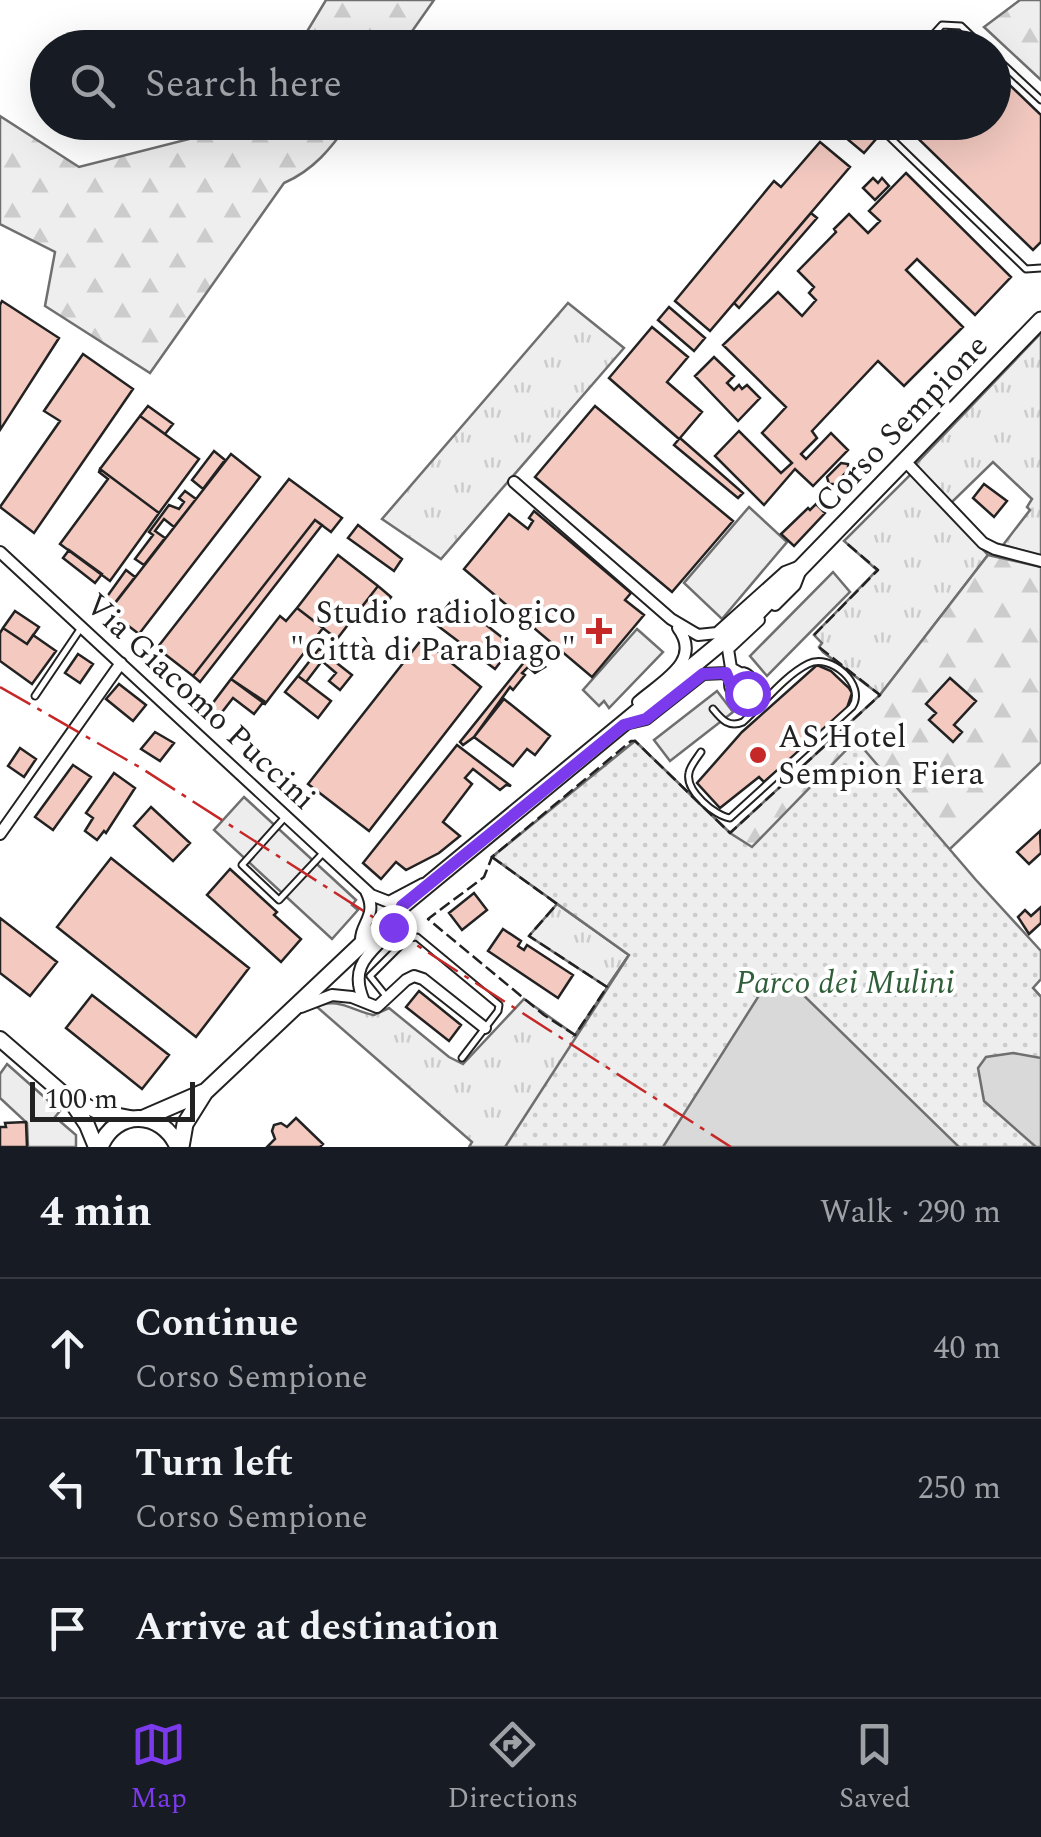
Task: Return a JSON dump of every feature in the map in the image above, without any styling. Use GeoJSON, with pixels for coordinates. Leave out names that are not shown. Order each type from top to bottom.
{"type":"FeatureCollection","features":[{"type":"Feature","properties":{"kind":"main road","name":"Corso Sempione"},"geometry":{"type":"LineString","coordinates":[[179,1147],[185,1124],[205,1092],[402,906],[744,624],[1041,320]]}},
{"type":"Feature","properties":{"kind":"main road","name":"Corso Sempione"},"geometry":{"type":"LineString","coordinates":[[137,1118],[205,1092]]}},
{"type":"Feature","properties":{"kind":"main road"},"geometry":{"type":"LineString","coordinates":[[99,1147],[108,1132],[137,1118],[167,1129],[179,1147]]}},
{"type":"Feature","properties":{"kind":"street"},"geometry":{"type":"LineString","coordinates":[[904,460],[983,543],[994,550],[1041,561]]}},
{"type":"Feature","properties":{"kind":"street"},"geometry":{"type":"LineString","coordinates":[[514,482],[671,619],[698,634],[717,633],[785,572],[802,566]]}},
{"type":"Feature","properties":{"kind":"street","name":"Via Giacomo Puccini"},"geometry":{"type":"LineString","coordinates":[[0,552],[365,890]]}},
{"type":"Feature","properties":{"kind":"street","name":"Corso Sempione"},"geometry":{"type":"LineString","coordinates":[[624,725],[646,719],[703,674],[726,673],[735,677],[728,649],[795,585],[802,566]]}},
{"type":"Feature","properties":{"kind":"street"},"geometry":{"type":"LineString","coordinates":[[624,725],[636,704],[688,653],[682,634],[671,619]]}},
{"type":"Feature","properties":{"kind":"street"},"geometry":{"type":"LineString","coordinates":[[0,834],[121,663]]}},
{"type":"Feature","properties":{"kind":"street"},"geometry":{"type":"LineString","coordinates":[[365,890],[389,902],[416,885],[429,884]]}},
{"type":"Feature","properties":{"kind":"street"},"geometry":{"type":"LineString","coordinates":[[361,944],[360,935],[371,910],[365,890]]}},
{"type":"Feature","properties":{"kind":"street","name":"Corso Sempione"},"geometry":{"type":"LineString","coordinates":[[364,1001],[358,983],[360,968],[397,921],[402,906]]}},
{"type":"Feature","properties":{"kind":"street","name":"Corso Sempione"},"geometry":{"type":"LineString","coordinates":[[293,1009],[332,994],[377,1007],[406,980],[419,978],[485,1028]]}},
{"type":"Feature","properties":{"kind":"street"},"geometry":{"type":"LineString","coordinates":[[0,1039],[81,1106],[137,1118]]}},
{"type":"Feature","properties":{"kind":"street"},"geometry":{"type":"LineString","coordinates":[[67,1097],[99,1147]]}},
{"type":"Feature","properties":{"kind":"lane"},"geometry":{"type":"LineString","coordinates":[[937,30],[942,25],[961,26],[965,30]]}},
{"type":"Feature","properties":{"kind":"lane"},"geometry":{"type":"LineString","coordinates":[[1011,72],[1041,100]]}},
{"type":"Feature","properties":{"kind":"lane"},"geometry":{"type":"LineString","coordinates":[[893,140],[1026,268],[1041,268]]}},
{"type":"Feature","properties":{"kind":"lane"},"geometry":{"type":"LineString","coordinates":[[35,696],[82,627]]}},
{"type":"Feature","properties":{"kind":"lane"},"geometry":{"type":"LineString","coordinates":[[701,752],[688,775],[690,784],[718,814],[724,818],[734,816],[852,707],[857,692],[850,679],[816,660],[798,670],[744,722],[735,726],[726,723],[713,709]]}},
{"type":"Feature","properties":{"kind":"lane"},"geometry":{"type":"LineString","coordinates":[[286,816],[242,865],[279,900],[324,852]]}},
{"type":"Feature","properties":{"kind":"lane"},"geometry":{"type":"LineString","coordinates":[[388,998],[370,976],[414,936],[498,1002],[498,1011],[462,1058]]}},
{"type":"Feature","properties":{"kind":"green space"},"geometry":{"type":"Polygon","coordinates":[[[326,0],[434,0],[413,30],[308,30],[326,0]]]}},
{"type":"Feature","properties":{"kind":"green space"},"geometry":{"type":"Polygon","coordinates":[[[1020,0],[1041,0],[1041,80],[1011,52],[1011,30],[984,27],[1020,0]]]}},
{"type":"Feature","properties":{"kind":"green space"},"geometry":{"type":"Polygon","coordinates":[[[0,116],[30,135],[30,140],[37,140],[79,167],[185,140],[336,140],[313,165],[284,183],[150,373],[45,306],[55,252],[0,224],[0,116]]]}},
{"type":"Feature","properties":{"kind":"green space"},"geometry":{"type":"Polygon","coordinates":[[[568,303],[624,348],[441,559],[382,519],[568,303]]]}},
{"type":"Feature","properties":{"kind":"green space"},"geometry":{"type":"Polygon","coordinates":[[[1041,333],[1041,556],[1003,545],[1030,510],[1027,507],[1032,499],[993,462],[951,503],[916,464],[1041,333]]]}},
{"type":"Feature","properties":{"kind":"green space"},"geometry":{"type":"Polygon","coordinates":[[[911,474],[988,555],[880,695],[823,652],[819,647],[822,643],[814,635],[877,570],[844,541],[911,474]]]}},
{"type":"Feature","properties":{"kind":"green space"},"geometry":{"type":"Polygon","coordinates":[[[988,555],[1041,567],[1041,762],[929,869],[575,1035],[629,955],[492,857],[635,741],[730,833],[880,695],[988,555]]]}},
{"type":"Feature","properties":{"kind":"green space","name":"Parco dei Mulini"},"geometry":{"type":"Polygon","coordinates":[[[856,740],[1041,951],[1041,979],[1033,988],[1041,997],[1041,1147],[505,1147],[629,955],[492,857],[635,741],[730,833],[752,847],[856,740]]]}},
{"type":"Feature","properties":{"kind":"green space"},"geometry":{"type":"Polygon","coordinates":[[[557,904],[629,955],[607,987],[529,936],[557,904]]]}},
{"type":"Feature","properties":{"kind":"green space"},"geometry":{"type":"Polygon","coordinates":[[[1026,980],[1041,997],[1041,1147],[469,1147],[472,1142],[317,1007],[331,1003],[374,1015],[389,1008],[463,1064],[524,999],[575,1035],[1026,980]]]}},
{"type":"Feature","properties":{"kind":"shaded area"},"geometry":{"type":"Polygon","coordinates":[[[749,507],[787,542],[722,619],[684,583],[749,507]]]}},
{"type":"Feature","properties":{"kind":"shaded area"},"geometry":{"type":"Polygon","coordinates":[[[833,572],[850,592],[767,676],[750,656],[833,572]]]}},
{"type":"Feature","properties":{"kind":"shaded area"},"geometry":{"type":"Polygon","coordinates":[[[637,629],[663,652],[609,708],[604,701],[599,706],[583,690],[637,629]]]}},
{"type":"Feature","properties":{"kind":"shaded area"},"geometry":{"type":"Polygon","coordinates":[[[717,691],[733,712],[670,761],[654,740],[717,691]]]}},
{"type":"Feature","properties":{"kind":"shaded area"},"geometry":{"type":"Polygon","coordinates":[[[244,797],[356,900],[352,905],[358,910],[332,939],[214,830],[244,797]]]}},
{"type":"Feature","properties":{"kind":"shaded area"},"geometry":{"type":"Polygon","coordinates":[[[772,975],[790,982],[959,1147],[663,1147],[772,975]]]}},
{"type":"Feature","properties":{"kind":"shaded area"},"geometry":{"type":"Polygon","coordinates":[[[1013,1053],[1041,1058],[1041,1147],[1036,1147],[984,1101],[978,1068],[986,1057],[1013,1053]]]}},
{"type":"Feature","properties":{"kind":"shaded area"},"geometry":{"type":"Polygon","coordinates":[[[7,1064],[60,1111],[55,1117],[76,1135],[76,1147],[28,1147],[27,1123],[0,1098],[0,1074],[7,1064]]]}},
{"type":"Feature","properties":{"kind":"building"},"geometry":{"type":"Polygon","coordinates":[[[1011,86],[1041,115],[1041,242],[1033,250],[920,140],[1011,140],[1011,86]]]}},
{"type":"Feature","properties":{"kind":"building"},"geometry":{"type":"Polygon","coordinates":[[[848,140],[875,140],[864,153],[848,140]]]}},
{"type":"Feature","properties":{"kind":"building"},"geometry":{"type":"Polygon","coordinates":[[[820,142],[850,167],[710,331],[675,301],[774,181],[781,187],[820,142]]]}},
{"type":"Feature","properties":{"kind":"building"},"geometry":{"type":"Polygon","coordinates":[[[906,173],[1011,277],[975,315],[917,259],[906,270],[963,327],[904,386],[878,361],[812,431],[817,438],[801,454],[806,459],[831,433],[848,450],[813,486],[795,469],[764,505],[715,456],[739,431],[781,473],[792,463],[762,433],[786,407],[723,345],[778,292],[802,316],[816,300],[809,293],[814,287],[798,271],[849,214],[868,233],[880,221],[869,211],[906,173]]]}},
{"type":"Feature","properties":{"kind":"building"},"geometry":{"type":"Polygon","coordinates":[[[873,178],[878,183],[882,178],[889,186],[875,200],[863,188],[873,178]]]}},
{"type":"Feature","properties":{"kind":"building"},"geometry":{"type":"Polygon","coordinates":[[[811,213],[817,218],[739,308],[734,303],[811,213]]]}},
{"type":"Feature","properties":{"kind":"building"},"geometry":{"type":"Polygon","coordinates":[[[2,301],[59,338],[0,430],[0,305],[2,301]]]}},
{"type":"Feature","properties":{"kind":"building"},"geometry":{"type":"Polygon","coordinates":[[[669,307],[705,338],[694,351],[658,320],[669,307]]]}},
{"type":"Feature","properties":{"kind":"building"},"geometry":{"type":"Polygon","coordinates":[[[652,327],[688,357],[667,382],[702,412],[680,438],[743,493],[738,498],[674,445],[679,439],[609,378],[652,327]]]}},
{"type":"Feature","properties":{"kind":"building"},"geometry":{"type":"Polygon","coordinates":[[[83,354],[133,389],[34,533],[0,507],[60,421],[44,411],[83,354]]]}},
{"type":"Feature","properties":{"kind":"building"},"geometry":{"type":"Polygon","coordinates":[[[714,357],[734,376],[727,383],[734,390],[747,385],[760,398],[738,421],[695,376],[714,357]]]}},
{"type":"Feature","properties":{"kind":"building"},"geometry":{"type":"Polygon","coordinates":[[[148,406],[173,424],[165,434],[140,416],[148,406]]]}},
{"type":"Feature","properties":{"kind":"building"},"geometry":{"type":"Polygon","coordinates":[[[595,406],[733,521],[672,592],[535,477],[595,406]]]}},
{"type":"Feature","properties":{"kind":"building"},"geometry":{"type":"Polygon","coordinates":[[[140,416],[199,459],[159,513],[100,469],[140,416]]]}},
{"type":"Feature","properties":{"kind":"building"},"geometry":{"type":"Polygon","coordinates":[[[214,451],[225,460],[203,489],[192,480],[214,451]]]}},
{"type":"Feature","properties":{"kind":"building"},"geometry":{"type":"Polygon","coordinates":[[[231,454],[260,477],[139,634],[109,611],[231,454]]]}},
{"type":"Feature","properties":{"kind":"building"},"geometry":{"type":"Polygon","coordinates":[[[841,463],[848,464],[848,470],[835,484],[829,484],[827,477],[841,463]]]}},
{"type":"Feature","properties":{"kind":"building"},"geometry":{"type":"Polygon","coordinates":[[[100,469],[159,513],[110,581],[60,544],[108,479],[100,469]]]}},
{"type":"Feature","properties":{"kind":"building"},"geometry":{"type":"Polygon","coordinates":[[[289,479],[342,518],[331,532],[315,520],[193,676],[157,648],[289,479]]]}},
{"type":"Feature","properties":{"kind":"building"},"geometry":{"type":"Polygon","coordinates":[[[984,484],[1007,501],[994,517],[973,498],[984,484]]]}},
{"type":"Feature","properties":{"kind":"building"},"geometry":{"type":"Polygon","coordinates":[[[185,491],[196,499],[174,527],[164,519],[155,531],[165,538],[144,565],[135,559],[153,535],[149,532],[169,505],[179,509],[184,502],[179,498],[185,491]]]}},
{"type":"Feature","properties":{"kind":"building"},"geometry":{"type":"Polygon","coordinates":[[[816,504],[825,513],[794,546],[781,534],[816,504]]]}},
{"type":"Feature","properties":{"kind":"building"},"geometry":{"type":"Polygon","coordinates":[[[534,511],[631,593],[625,600],[644,615],[592,677],[464,569],[509,514],[528,529],[534,511]]]}},
{"type":"Feature","properties":{"kind":"building"},"geometry":{"type":"Polygon","coordinates":[[[315,520],[322,525],[200,682],[193,676],[315,520]]]}},
{"type":"Feature","properties":{"kind":"building"},"geometry":{"type":"Polygon","coordinates":[[[358,525],[402,559],[394,571],[348,538],[358,525]]]}},
{"type":"Feature","properties":{"kind":"building"},"geometry":{"type":"Polygon","coordinates":[[[69,550],[102,574],[95,583],[63,558],[69,550]]]}},
{"type":"Feature","properties":{"kind":"building"},"geometry":{"type":"Polygon","coordinates":[[[338,555],[378,586],[337,639],[297,608],[338,555]]]}},
{"type":"Feature","properties":{"kind":"building"},"geometry":{"type":"Polygon","coordinates":[[[126,570],[135,577],[114,604],[106,598],[126,570]]]}},
{"type":"Feature","properties":{"kind":"building"},"geometry":{"type":"Polygon","coordinates":[[[378,586],[391,597],[371,624],[357,613],[378,586]]]}},
{"type":"Feature","properties":{"kind":"building"},"geometry":{"type":"Polygon","coordinates":[[[453,599],[513,646],[495,669],[434,623],[453,599]]]}},
{"type":"Feature","properties":{"kind":"building"},"geometry":{"type":"Polygon","coordinates":[[[297,608],[323,628],[265,704],[231,679],[280,616],[286,621],[297,608]]]}},
{"type":"Feature","properties":{"kind":"building"},"geometry":{"type":"Polygon","coordinates":[[[15,611],[39,627],[27,644],[3,628],[15,611]]]}},
{"type":"Feature","properties":{"kind":"building"},"geometry":{"type":"Polygon","coordinates":[[[3,628],[27,644],[33,635],[56,651],[32,684],[0,661],[3,628]]]}},
{"type":"Feature","properties":{"kind":"building"},"geometry":{"type":"Polygon","coordinates":[[[422,639],[481,687],[369,831],[308,784],[422,639]]]}},
{"type":"Feature","properties":{"kind":"building"},"geometry":{"type":"Polygon","coordinates":[[[319,649],[352,675],[340,690],[329,681],[336,673],[322,661],[306,682],[298,676],[319,649]]]}},
{"type":"Feature","properties":{"kind":"building"},"geometry":{"type":"Polygon","coordinates":[[[78,654],[93,664],[80,683],[65,673],[78,654]]]}},
{"type":"Feature","properties":{"kind":"building"},"geometry":{"type":"Polygon","coordinates":[[[529,656],[545,667],[535,673],[528,667],[474,737],[463,745],[460,742],[529,656]]]}},
{"type":"Feature","properties":{"kind":"building","name":"AS Hotel Sempion Fiera"},"geometry":{"type":"Polygon","coordinates":[[[817,665],[831,671],[849,688],[852,693],[847,708],[764,782],[759,777],[720,808],[697,783],[742,732],[817,665]]]}},
{"type":"Feature","properties":{"kind":"building"},"geometry":{"type":"Polygon","coordinates":[[[298,676],[331,701],[318,718],[285,692],[298,676]]]}},
{"type":"Feature","properties":{"kind":"building"},"geometry":{"type":"Polygon","coordinates":[[[950,678],[976,701],[954,725],[962,732],[953,742],[929,720],[936,713],[926,704],[950,678]]]}},
{"type":"Feature","properties":{"kind":"building"},"geometry":{"type":"Polygon","coordinates":[[[231,679],[264,701],[254,714],[233,698],[212,725],[203,716],[231,679]]]}},
{"type":"Feature","properties":{"kind":"building"},"geometry":{"type":"Polygon","coordinates":[[[119,684],[146,705],[133,721],[106,699],[119,684]]]}},
{"type":"Feature","properties":{"kind":"building"},"geometry":{"type":"Polygon","coordinates":[[[504,699],[550,736],[535,755],[527,749],[513,766],[474,737],[504,699]]]}},
{"type":"Feature","properties":{"kind":"building"},"geometry":{"type":"Polygon","coordinates":[[[155,732],[174,743],[160,761],[141,749],[155,732]]]}},
{"type":"Feature","properties":{"kind":"building"},"geometry":{"type":"Polygon","coordinates":[[[457,745],[511,786],[500,790],[473,769],[465,778],[472,784],[443,822],[460,836],[439,853],[406,870],[396,862],[381,879],[363,863],[457,745]]]}},
{"type":"Feature","properties":{"kind":"building"},"geometry":{"type":"Polygon","coordinates":[[[20,748],[36,759],[24,777],[8,766],[20,748]]]}},
{"type":"Feature","properties":{"kind":"building"},"geometry":{"type":"Polygon","coordinates":[[[73,765],[91,777],[53,830],[35,817],[73,765]]]}},
{"type":"Feature","properties":{"kind":"building"},"geometry":{"type":"Polygon","coordinates":[[[114,773],[135,788],[106,833],[97,840],[85,831],[93,818],[86,813],[114,773]]]}},
{"type":"Feature","properties":{"kind":"building"},"geometry":{"type":"Polygon","coordinates":[[[151,807],[190,843],[173,861],[134,826],[151,807]]]}},
{"type":"Feature","properties":{"kind":"building"},"geometry":{"type":"Polygon","coordinates":[[[1040,831],[1041,853],[1029,864],[1017,852],[1040,831]]]}},
{"type":"Feature","properties":{"kind":"building"},"geometry":{"type":"Polygon","coordinates":[[[111,858],[249,968],[196,1037],[57,927],[111,858]]]}},
{"type":"Feature","properties":{"kind":"building"},"geometry":{"type":"Polygon","coordinates":[[[230,869],[301,939],[281,962],[207,895],[230,869]]]}},
{"type":"Feature","properties":{"kind":"building"},"geometry":{"type":"Polygon","coordinates":[[[474,893],[487,910],[462,930],[449,913],[474,893]]]}},
{"type":"Feature","properties":{"kind":"building"},"geometry":{"type":"Polygon","coordinates":[[[1041,907],[1041,923],[1029,934],[1018,917],[1025,910],[1031,916],[1041,907]]]}},
{"type":"Feature","properties":{"kind":"building"},"geometry":{"type":"Polygon","coordinates":[[[0,918],[57,962],[30,996],[0,973],[0,918]]]}},
{"type":"Feature","properties":{"kind":"building"},"geometry":{"type":"Polygon","coordinates":[[[503,929],[521,941],[518,946],[524,950],[527,945],[573,975],[558,998],[488,951],[503,929]]]}},
{"type":"Feature","properties":{"kind":"building"},"geometry":{"type":"Polygon","coordinates":[[[419,991],[461,1025],[449,1041],[406,1007],[419,991]]]}},
{"type":"Feature","properties":{"kind":"building"},"geometry":{"type":"Polygon","coordinates":[[[92,995],[169,1055],[142,1089],[66,1028],[92,995]]]}},
{"type":"Feature","properties":{"kind":"building"},"geometry":{"type":"Polygon","coordinates":[[[296,1118],[323,1144],[267,1147],[275,1139],[274,1125],[281,1123],[287,1127],[296,1118]]]}},
{"type":"Feature","properties":{"kind":"building"},"geometry":{"type":"Polygon","coordinates":[[[26,1122],[27,1147],[0,1147],[0,1127],[26,1122]]]}},
{"type":"Feature","properties":{"kind":"fence"},"geometry":{"type":"LineString","coordinates":[[814,635],[878,570],[844,541]]}},
{"type":"Feature","properties":{"kind":"fence"},"geometry":{"type":"LineString","coordinates":[[492,857],[557,904],[529,936],[607,987],[575,1035],[544,1015],[428,919],[484,877],[492,857],[631,741],[730,833],[880,695],[819,647]]}},
{"type":"Feature","properties":{"kind":"power"},"geometry":{"type":"LineString","coordinates":[[0,687],[141,768],[731,1147]]}},
{"type":"Feature","properties":{"kind":"place","name":"Studio radiologico \"Città di Parabiago\""},"geometry":{"type":"Point","coordinates":[599,631]}},
{"type":"Feature","properties":{"kind":"place","name":"AS Hotel Sempion Fiera"},"geometry":{"type":"Point","coordinates":[758,755]}},
{"type":"Feature","properties":{"kind":"route"},"geometry":{"type":"LineString","coordinates":[[393,927],[402,906],[624,725],[646,719],[703,674],[726,673],[734,692],[747,693]]}}]}
